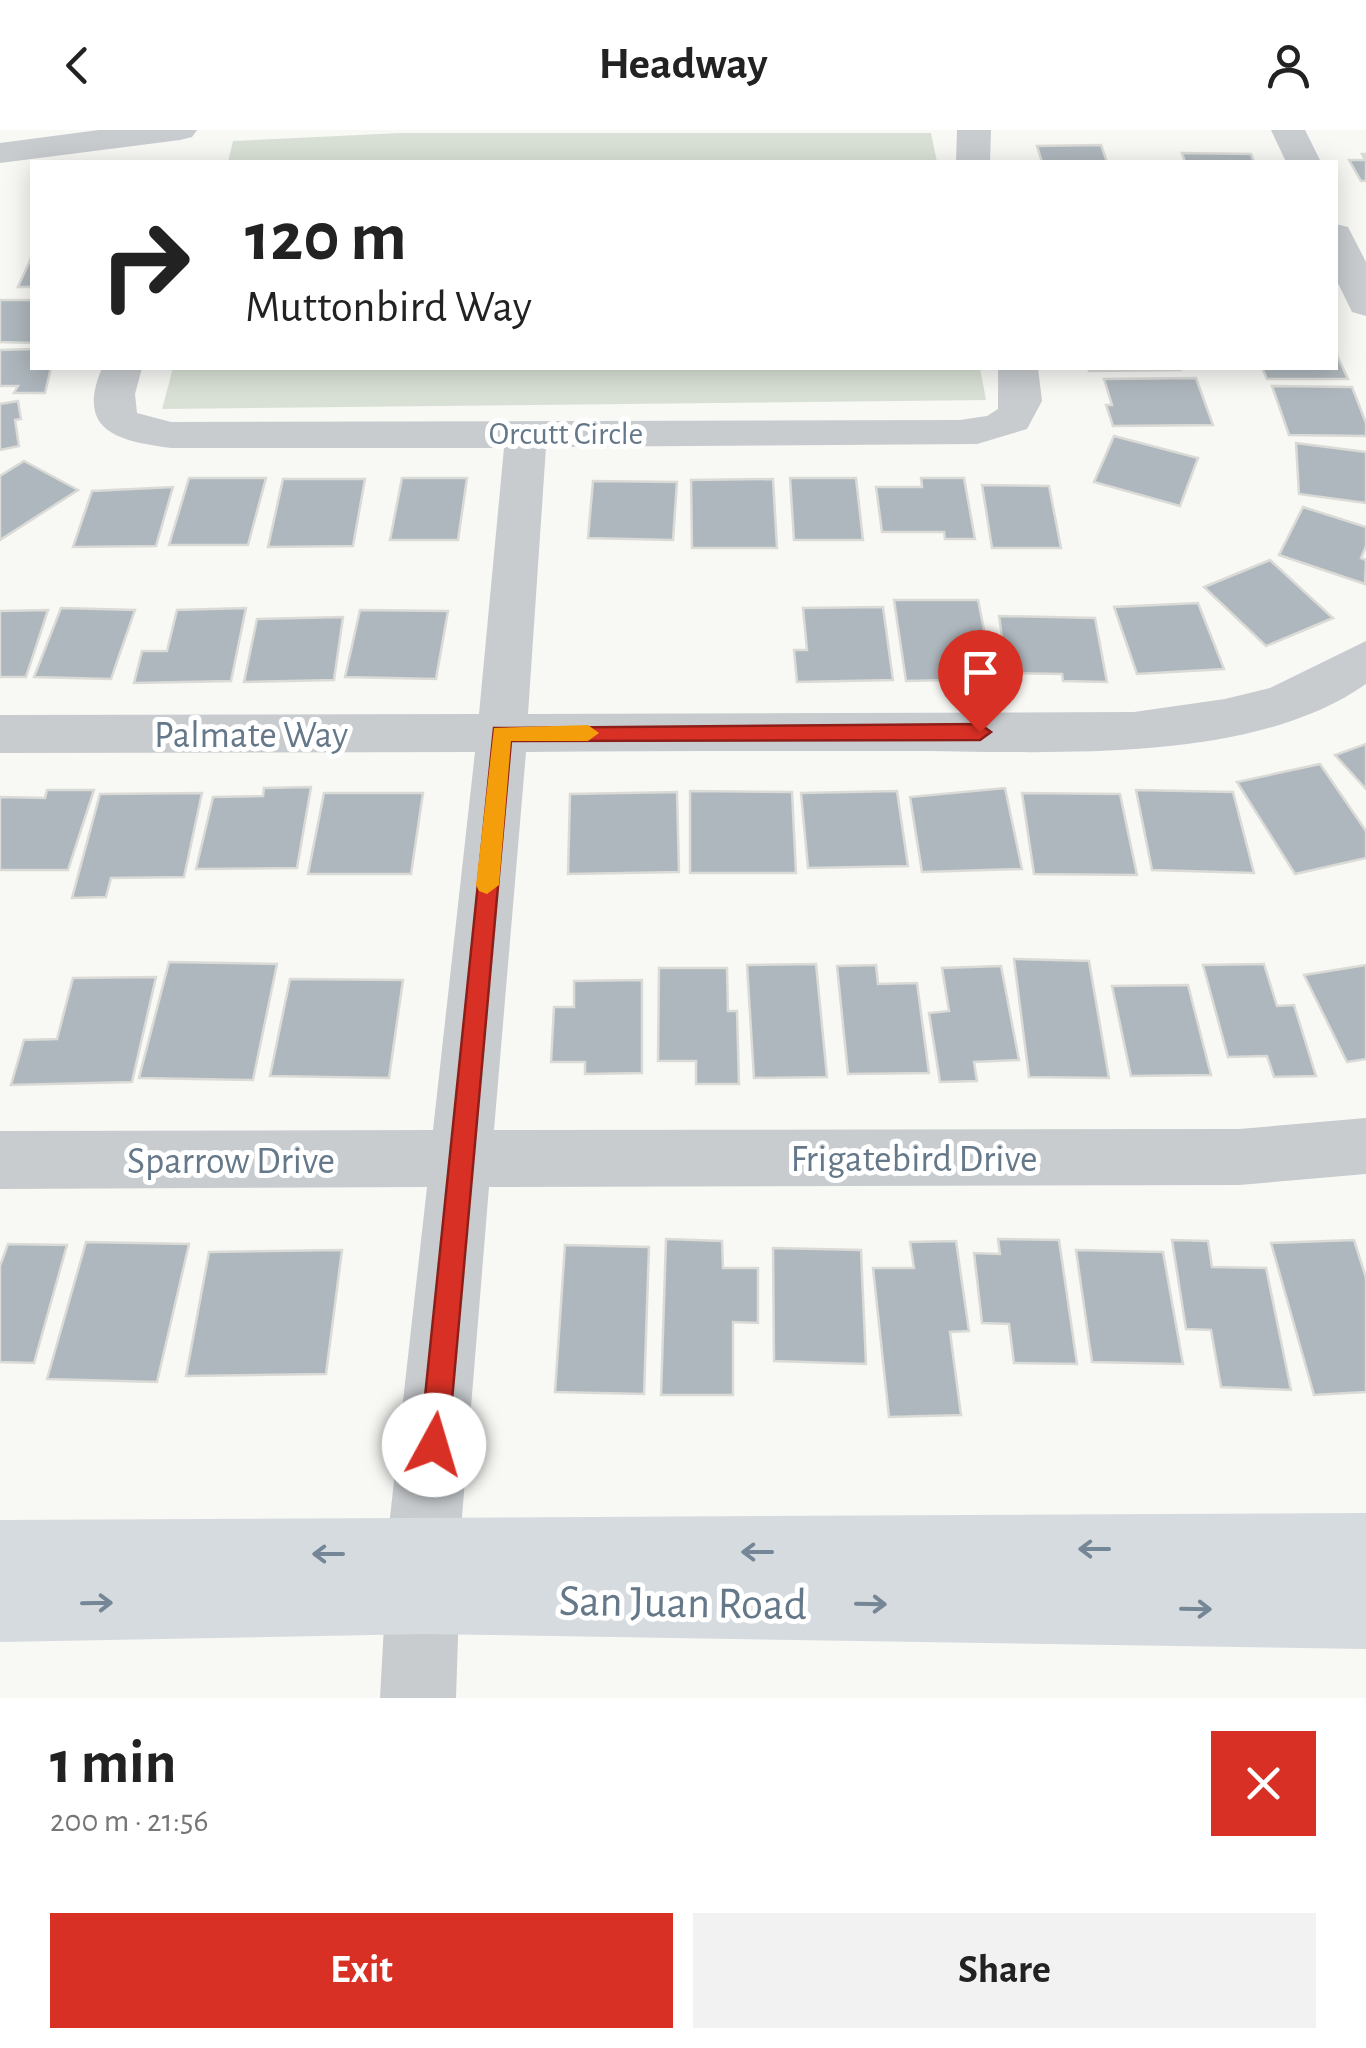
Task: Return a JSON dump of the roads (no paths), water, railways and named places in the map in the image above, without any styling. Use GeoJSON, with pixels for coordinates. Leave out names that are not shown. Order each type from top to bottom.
{"type":"FeatureCollection","features":[{"type":"Feature","properties":{"kind":"main road","name":"San Juan Road"},"geometry":{"type":"LineString","coordinates":[[0,1604],[425,1576],[1366,1549]]}},
{"type":"Feature","properties":{"kind":"main road","name":"San Juan Road"},"geometry":{"type":"LineString","coordinates":[[0,1556],[1366,1612]]}},
{"type":"Feature","properties":{"kind":"street"},"geometry":{"type":"LineString","coordinates":[[0,153],[180,130]]}},
{"type":"Feature","properties":{"kind":"street"},"geometry":{"type":"LineString","coordinates":[[193,130],[194,160]]}},
{"type":"Feature","properties":{"kind":"street"},"geometry":{"type":"LineString","coordinates":[[973,160],[974,130]]}},
{"type":"Feature","properties":{"kind":"street"},"geometry":{"type":"LineString","coordinates":[[1288,130],[1302,160]]}},
{"type":"Feature","properties":{"kind":"street"},"geometry":{"type":"LineString","coordinates":[[1338,241],[1366,304]]}},
{"type":"Feature","properties":{"kind":"street","name":"Orcutt Circle"},"geometry":{"type":"LineString","coordinates":[[121,370],[114,389],[113,408],[119,421],[141,431],[171,434],[960,434],[1010,423],[1025,396],[1018,370]]}},
{"type":"Feature","properties":{"kind":"street"},"geometry":{"type":"LineString","coordinates":[[418,1698],[425,1576],[526,433]]}},
{"type":"Feature","properties":{"kind":"street","name":"Palmate Way"},"geometry":{"type":"LineString","coordinates":[[0,734],[1134,730],[1219,722],[1289,700],[1349,672],[1366,659]]}},
{"type":"Feature","properties":{"kind":"street","name":"Frigatebird Drive"},"geometry":{"type":"LineString","coordinates":[[462,1160],[1239,1157],[1366,1146]]}},
{"type":"Feature","properties":{"kind":"street","name":"Sparrow Drive"},"geometry":{"type":"LineString","coordinates":[[0,1160],[462,1160]]}}]}
